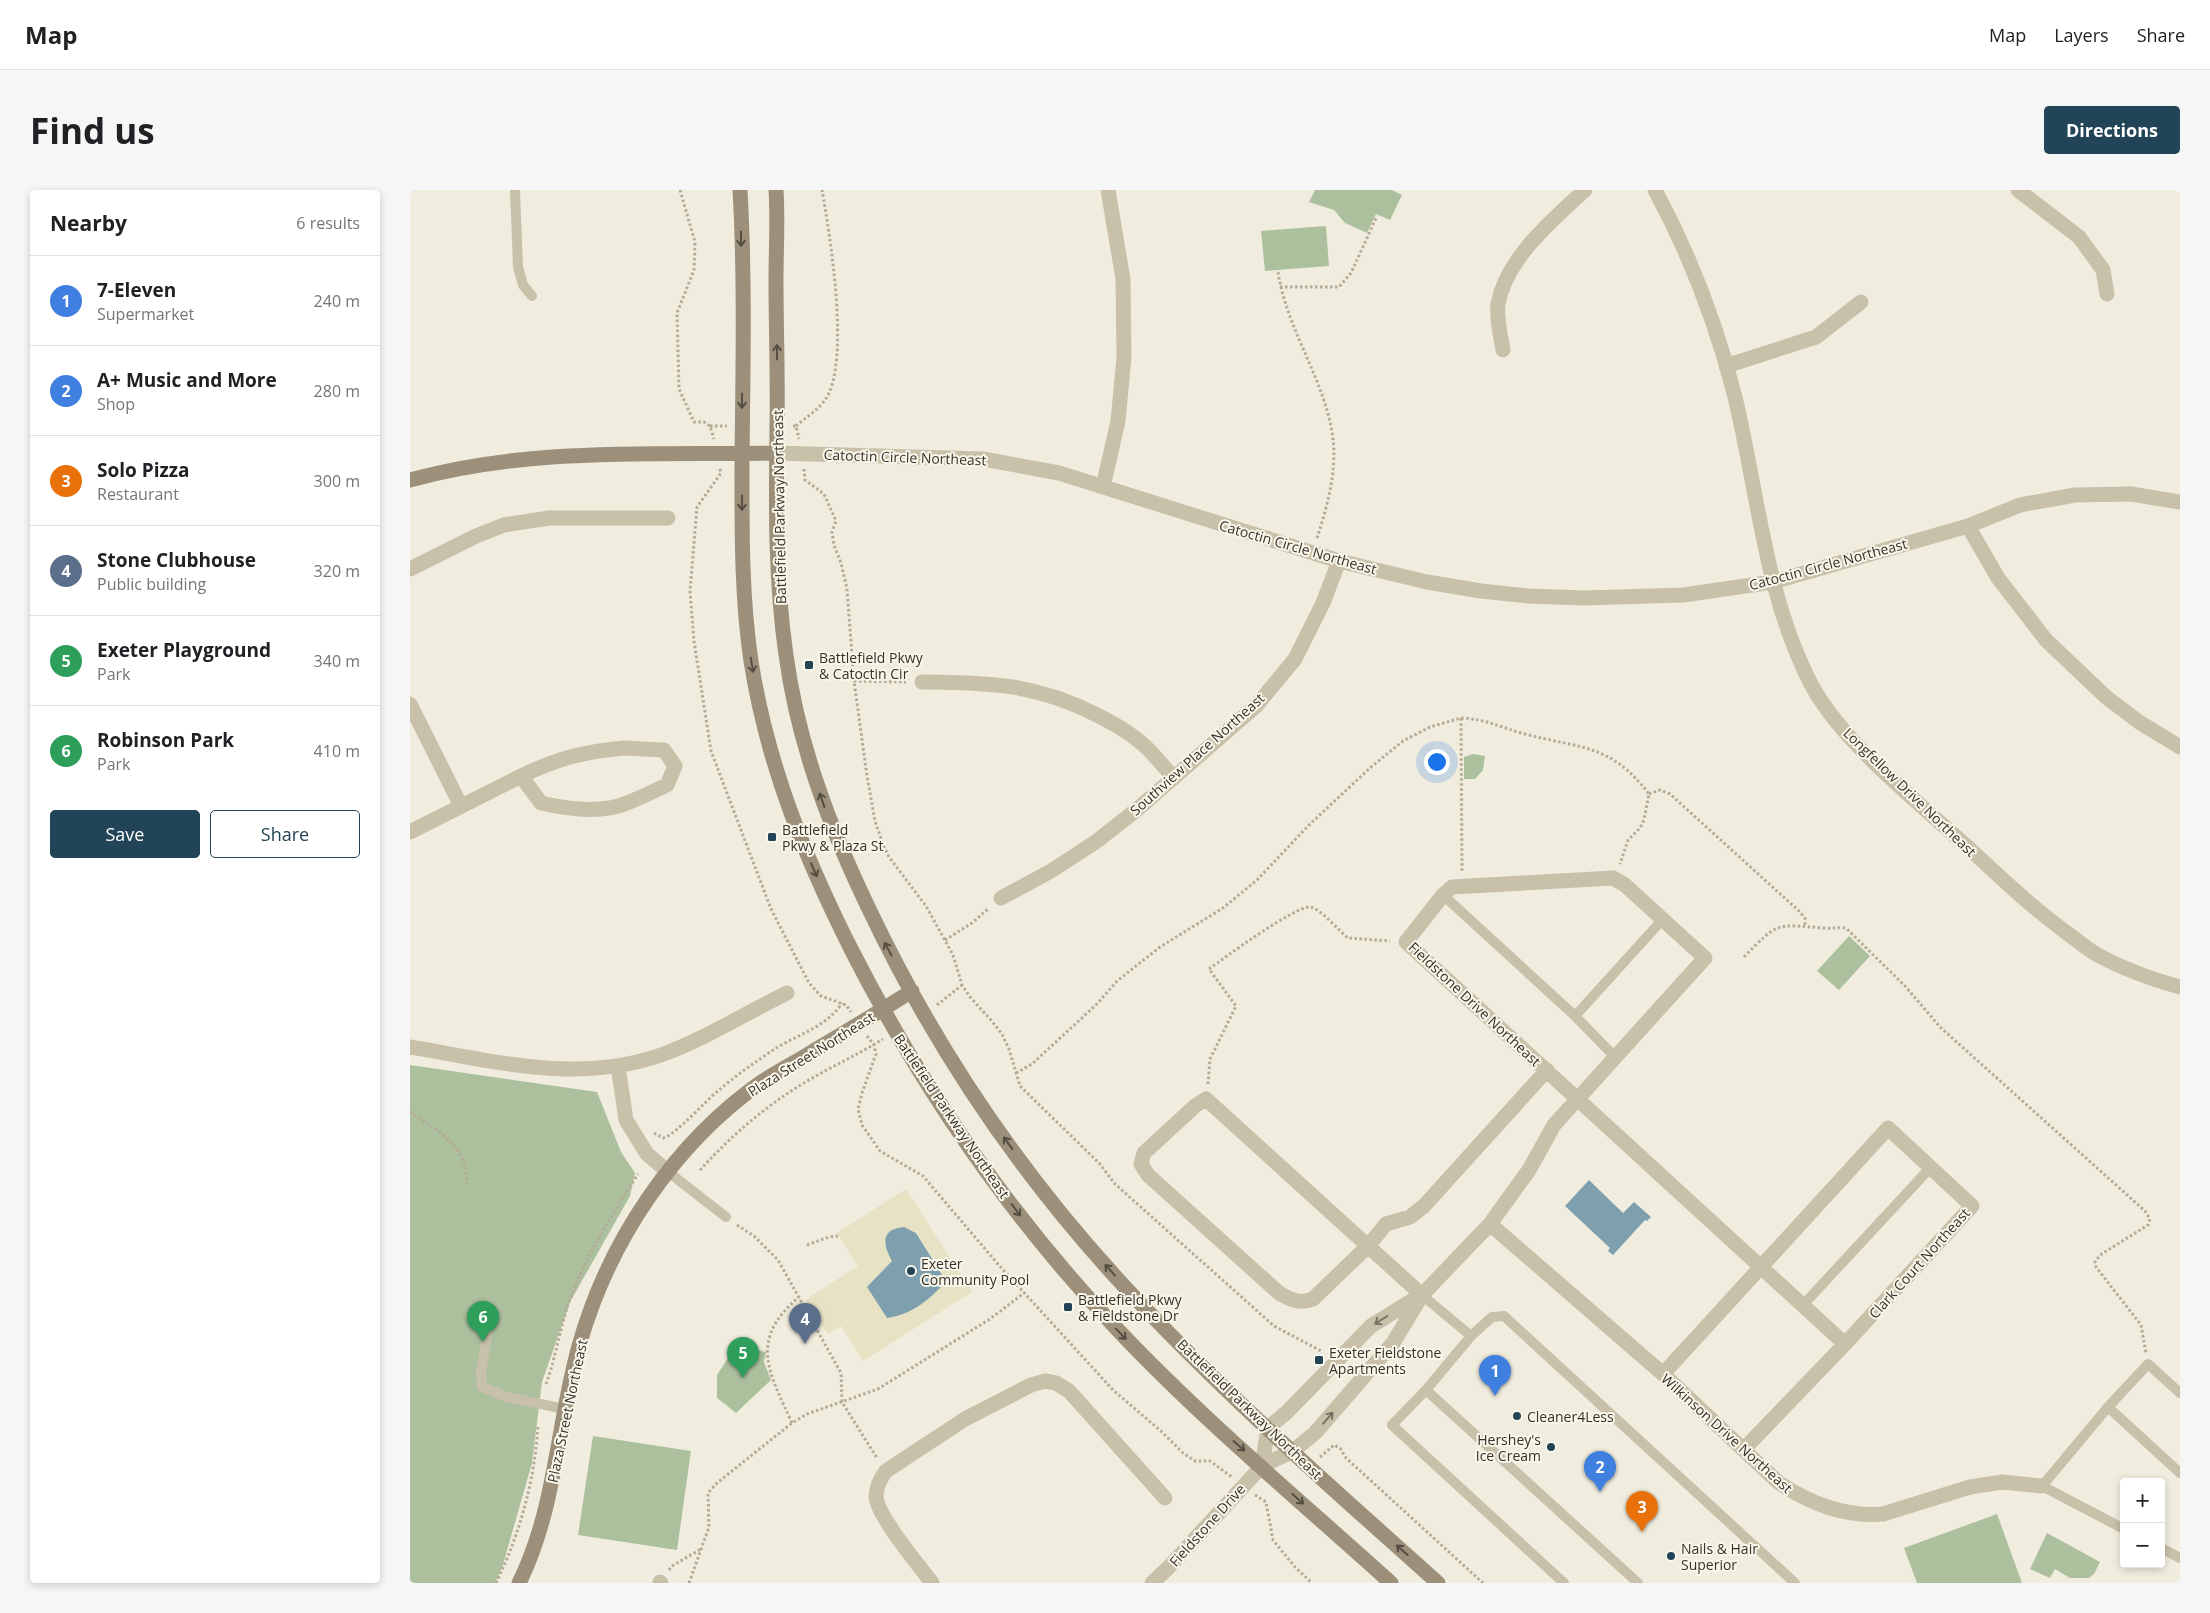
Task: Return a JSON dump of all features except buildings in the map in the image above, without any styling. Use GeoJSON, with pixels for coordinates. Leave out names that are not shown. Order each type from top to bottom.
{"type":"FeatureCollection","features":[{"type":"Feature","properties":{"kind":"main road","name":"Battlefield Parkway Northeast"},"geometry":{"type":"LineString","coordinates":[[740,190],[741,528],[746,623],[760,709],[774,762],[794,825],[826,900],[882,1010],[954,1126],[1016,1211],[1066,1273],[1182,1396],[1390,1583]]}},
{"type":"Feature","properties":{"kind":"main road","name":"Battlefield Parkway Northeast"},"geometry":{"type":"LineString","coordinates":[[776,190],[778,592],[786,656],[803,741],[828,816],[853,876],[887,948],[923,1014],[995,1126],[1052,1202],[1124,1286],[1189,1353],[1292,1451],[1438,1583]]}},
{"type":"Feature","properties":{"kind":"main road","name":"Catoctin Circle Northeast"},"geometry":{"type":"LineString","coordinates":[[410,480],[475,465],[514,460],[578,456],[776,453]]}},
{"type":"Feature","properties":{"kind":"main road","name":"Plaza Street Northeast"},"geometry":{"type":"LineString","coordinates":[[519,1583],[528,1565],[551,1488],[579,1345],[602,1280],[638,1212],[667,1171],[734,1104],[764,1081],[912,991]]}},
{"type":"Feature","properties":{"kind":"street"},"geometry":{"type":"LineString","coordinates":[[1103,487],[1118,421],[1124,357],[1123,279],[1108,190]]}},
{"type":"Feature","properties":{"kind":"street"},"geometry":{"type":"LineString","coordinates":[[1503,350],[1497,306],[1509,273],[1544,228],[1585,190]]}},
{"type":"Feature","properties":{"kind":"street","name":"Longfellow Drive Northeast"},"geometry":{"type":"LineString","coordinates":[[1656,190],[1688,258],[1709,312],[1726,366],[1773,582],[1787,627],[1811,684],[1845,731],[1879,766],[2042,914],[2094,952],[2126,969],[2180,987]]}},
{"type":"Feature","properties":{"kind":"street"},"geometry":{"type":"LineString","coordinates":[[2018,190],[2080,237],[2103,270],[2107,294]]}},
{"type":"Feature","properties":{"kind":"street"},"geometry":{"type":"LineString","coordinates":[[1726,366],[1816,337],[1861,302]]}},
{"type":"Feature","properties":{"kind":"street","name":"Catoctin Circle Northeast"},"geometry":{"type":"LineString","coordinates":[[776,453],[983,459],[1059,473],[1339,561],[1427,582],[1528,596],[1585,598],[1683,595],[1773,582],[1968,526],[2020,506],[2075,495],[2131,494],[2180,502]]}},
{"type":"Feature","properties":{"kind":"street"},"geometry":{"type":"LineString","coordinates":[[410,569],[476,536],[511,523],[548,518],[668,518]]}},
{"type":"Feature","properties":{"kind":"street"},"geometry":{"type":"LineString","coordinates":[[1968,526],[1998,578],[2046,640],[2106,697],[2139,722],[2180,748]]}},
{"type":"Feature","properties":{"kind":"street","name":"Southview Place Northeast"},"geometry":{"type":"LineString","coordinates":[[1001,898],[1051,871],[1097,841],[1174,778],[1256,706],[1295,659],[1323,603],[1339,561]]}},
{"type":"Feature","properties":{"kind":"street"},"geometry":{"type":"LineString","coordinates":[[922,682],[1009,685],[1036,690],[1076,704],[1115,724],[1147,748],[1174,778]]}},
{"type":"Feature","properties":{"kind":"street"},"geometry":{"type":"LineString","coordinates":[[410,704],[460,806]]}},
{"type":"Feature","properties":{"kind":"street"},"geometry":{"type":"LineString","coordinates":[[410,832],[460,806],[521,776],[555,760],[589,751],[624,748],[664,750],[675,766],[667,785],[625,804],[586,810],[541,803],[521,776]]}},
{"type":"Feature","properties":{"kind":"street"},"geometry":{"type":"LineString","coordinates":[[1262,1466],[1292,1451],[1315,1433],[1392,1343],[1422,1295],[1490,1224],[1529,1170],[1554,1125],[1705,958],[1624,885],[1613,878]]}},
{"type":"Feature","properties":{"kind":"street","name":"Fieldstone Drive Northeast"},"geometry":{"type":"LineString","coordinates":[[1577,1100],[1406,942],[1443,895],[1452,887],[1613,878]]}},
{"type":"Feature","properties":{"kind":"street"},"geometry":{"type":"LineString","coordinates":[[410,1047],[541,1068],[571,1070],[618,1066],[661,1055],[787,993]]}},
{"type":"Feature","properties":{"kind":"street"},"geometry":{"type":"LineString","coordinates":[[618,1066],[626,1120],[647,1154],[667,1171]]}},
{"type":"Feature","properties":{"kind":"street","name":"Fieldstone Drive Northeast"},"geometry":{"type":"LineString","coordinates":[[1206,1099],[1195,1106],[1144,1153],[1141,1164],[1148,1175],[1279,1293],[1292,1301],[1305,1302],[1313,1299],[1368,1246],[1386,1224],[1410,1217],[1424,1206],[1546,1070]]}},
{"type":"Feature","properties":{"kind":"street"},"geometry":{"type":"LineString","coordinates":[[1206,1099],[1422,1295]]}},
{"type":"Feature","properties":{"kind":"street"},"geometry":{"type":"LineString","coordinates":[[1577,1100],[1846,1344]]}},
{"type":"Feature","properties":{"kind":"street","name":"Clark Court Northeast"},"geometry":{"type":"LineString","coordinates":[[1662,1374],[1888,1128],[1931,1167],[1972,1206],[1846,1344],[1744,1449]]}},
{"type":"Feature","properties":{"kind":"street","name":"Wilkinson Drive Northeast"},"geometry":{"type":"LineString","coordinates":[[1490,1224],[1662,1374],[1779,1483],[1799,1496],[1828,1508],[1852,1514],[1883,1514],[1970,1487],[1986,1484],[2002,1482],[2042,1486]]}},
{"type":"Feature","properties":{"kind":"street"},"geometry":{"type":"LineString","coordinates":[[1262,1466],[1268,1428],[1287,1412],[1371,1326],[1422,1295]]}},
{"type":"Feature","properties":{"kind":"street"},"geometry":{"type":"LineString","coordinates":[[932,1583],[880,1512],[876,1497],[878,1482],[886,1472],[966,1419],[1032,1385],[1045,1382],[1056,1383],[1069,1391],[1165,1498]]}},
{"type":"Feature","properties":{"kind":"street","name":"Fieldstone Drive"},"geometry":{"type":"LineString","coordinates":[[1152,1583],[1262,1466]]}},
{"type":"Feature","properties":{"kind":"lane"},"geometry":{"type":"LineString","coordinates":[[515,190],[518,267],[523,285],[532,296]]}},
{"type":"Feature","properties":{"kind":"lane"},"geometry":{"type":"LineString","coordinates":[[1443,895],[1575,1016],[1615,1057]]}},
{"type":"Feature","properties":{"kind":"lane"},"geometry":{"type":"LineString","coordinates":[[1575,1016],[1663,919]]}},
{"type":"Feature","properties":{"kind":"lane"},"geometry":{"type":"LineString","coordinates":[[1804,1304],[1931,1167]]}},
{"type":"Feature","properties":{"kind":"lane"},"geometry":{"type":"LineString","coordinates":[[667,1171],[726,1217]]}},
{"type":"Feature","properties":{"kind":"lane"},"geometry":{"type":"LineString","coordinates":[[1422,1295],[1471,1336]]}},
{"type":"Feature","properties":{"kind":"lane"},"geometry":{"type":"LineString","coordinates":[[1564,1583],[1392,1425],[1426,1390],[1471,1336],[1492,1317],[1504,1316],[1795,1583]]}},
{"type":"Feature","properties":{"kind":"lane"},"geometry":{"type":"LineString","coordinates":[[487,1334],[481,1373],[482,1387],[507,1397],[565,1409]]}},
{"type":"Feature","properties":{"kind":"lane"},"geometry":{"type":"LineString","coordinates":[[2042,1486],[2108,1407],[2148,1364],[2180,1393]]}},
{"type":"Feature","properties":{"kind":"lane"},"geometry":{"type":"LineString","coordinates":[[1426,1390],[1638,1583]]}},
{"type":"Feature","properties":{"kind":"lane"},"geometry":{"type":"LineString","coordinates":[[2108,1407],[2180,1473]]}},
{"type":"Feature","properties":{"kind":"lane","name":"Wilkinson Drive Northeast"},"geometry":{"type":"LineString","coordinates":[[2042,1486],[2120,1527]]}},
{"type":"Feature","properties":{"kind":"lane"},"geometry":{"type":"LineString","coordinates":[[2165,1550],[2180,1558]]}},
{"type":"Feature","properties":{"kind":"path"},"geometry":{"type":"LineString","coordinates":[[796,426],[825,400],[835,375],[837,341],[836,291],[822,190]]}},
{"type":"Feature","properties":{"kind":"path"},"geometry":{"type":"LineString","coordinates":[[1280,288],[1339,287],[1352,273],[1377,216]]}},
{"type":"Feature","properties":{"kind":"path"},"geometry":{"type":"LineString","coordinates":[[1278,272],[1284,304],[1326,409],[1333,440],[1334,460],[1327,504],[1312,553]]}},
{"type":"Feature","properties":{"kind":"path"},"geometry":{"type":"LineString","coordinates":[[805,480],[824,494],[836,521],[832,532],[847,589],[854,681],[867,776],[880,838],[889,857],[926,906],[945,940],[953,956],[962,985],[1002,1034],[1010,1049],[1020,1086],[1100,1164],[1116,1184],[1274,1326],[1323,1352],[1316,1359]]}},
{"type":"Feature","properties":{"kind":"path"},"geometry":{"type":"LineString","coordinates":[[854,681],[922,682]]}},
{"type":"Feature","properties":{"kind":"path"},"geometry":{"type":"LineString","coordinates":[[1461,718],[1462,886]]}},
{"type":"Feature","properties":{"kind":"path"},"geometry":{"type":"LineString","coordinates":[[1016,1073],[1032,1064],[1096,1004],[1117,981],[1153,952],[1223,908],[1257,880],[1309,825],[1390,751],[1402,741],[1430,727],[1461,718],[1480,719],[1525,734],[1604,753],[1634,775],[1649,794],[1644,820],[1640,828],[1628,840],[1613,878]]}},
{"type":"Feature","properties":{"kind":"path"},"geometry":{"type":"LineString","coordinates":[[1649,794],[1660,790],[1670,794],[1800,911],[1805,918],[1805,925]]}},
{"type":"Feature","properties":{"kind":"path"},"geometry":{"type":"LineString","coordinates":[[945,940],[972,923],[1001,898]]}},
{"type":"Feature","properties":{"kind":"path"},"geometry":{"type":"LineString","coordinates":[[1206,1099],[1210,1059],[1236,1006],[1209,969],[1263,931],[1297,910],[1308,907],[1317,909],[1348,938],[1406,942]]}},
{"type":"Feature","properties":{"kind":"path"},"geometry":{"type":"LineString","coordinates":[[1744,957],[1774,929],[1785,925],[1846,928],[1905,986],[1940,1027],[2145,1211],[2150,1219],[2148,1225],[2100,1255],[2095,1262],[2096,1267],[2140,1325],[2148,1364]]}},
{"type":"Feature","properties":{"kind":"path"},"geometry":{"type":"LineString","coordinates":[[933,1008],[962,985]]}},
{"type":"Feature","properties":{"kind":"path"},"geometry":{"type":"LineString","coordinates":[[648,1127],[663,1138],[671,1135],[693,1112],[744,1071],[774,1050],[822,1023],[836,1012],[842,1003]]}},
{"type":"Feature","properties":{"kind":"path"},"geometry":{"type":"LineString","coordinates":[[700,1170],[717,1151],[772,1105],[832,1067],[874,1045]]}},
{"type":"Feature","properties":{"kind":"path"},"geometry":{"type":"LineString","coordinates":[[410,1112],[439,1131],[461,1154],[468,1174],[466,1187]]}},
{"type":"Feature","properties":{"kind":"path"},"geometry":{"type":"LineString","coordinates":[[726,1217],[754,1236],[778,1260],[841,1373],[842,1402],[886,1472]]}},
{"type":"Feature","properties":{"kind":"path"},"geometry":{"type":"LineString","coordinates":[[807,1245],[828,1236],[839,1236]]}},
{"type":"Feature","properties":{"kind":"path"},"geometry":{"type":"LineString","coordinates":[[689,1583],[709,1527],[708,1493],[717,1483],[792,1423],[807,1414],[878,1389],[899,1378],[990,1319],[1024,1293]]}},
{"type":"Feature","properties":{"kind":"path"},"geometry":{"type":"LineString","coordinates":[[792,1423],[769,1372],[767,1361],[770,1337],[777,1321],[788,1307],[800,1297]]}},
{"type":"Feature","properties":{"kind":"path"},"geometry":{"type":"LineString","coordinates":[[496,1583],[512,1546],[524,1505],[537,1450],[538,1425]]}},
{"type":"Feature","properties":{"kind":"path"},"geometry":{"type":"LineString","coordinates":[[1334,1445],[1340,1448],[1346,1458],[1483,1583]]}},
{"type":"Feature","properties":{"kind":"path"},"geometry":{"type":"LineString","coordinates":[[661,1582],[672,1566],[702,1549]]}},
{"type":"Feature","properties":{"kind":"green space"},"geometry":{"type":"Polygon","coordinates":[[[1315,190],[1392,190],[1402,195],[1390,220],[1376,214],[1367,233],[1345,223],[1334,210],[1309,202],[1315,190]]]}},
{"type":"Feature","properties":{"kind":"green space"},"geometry":{"type":"Polygon","coordinates":[[[1326,226],[1329,266],[1265,271],[1261,231],[1326,226]]]}},
{"type":"Feature","properties":{"kind":"green space"},"geometry":{"type":"Polygon","coordinates":[[[1473,754],[1485,756],[1483,770],[1475,779],[1464,779],[1464,757],[1473,754]]]}},
{"type":"Feature","properties":{"kind":"green space"},"geometry":{"type":"Polygon","coordinates":[[[1849,936],[1870,956],[1839,990],[1817,971],[1849,936]]]}},
{"type":"Feature","properties":{"kind":"green space"},"geometry":{"type":"Polygon","coordinates":[[[410,1065],[597,1092],[621,1152],[635,1173],[630,1196],[570,1302],[542,1382],[532,1463],[502,1568],[495,1583],[410,1583],[410,1065]]]}},
{"type":"Feature","properties":{"kind":"green space"},"geometry":{"type":"Polygon","coordinates":[[[739,1341],[746,1347],[766,1352],[764,1362],[771,1380],[736,1413],[717,1398],[717,1375],[739,1341]]]}},
{"type":"Feature","properties":{"kind":"green space"},"geometry":{"type":"Polygon","coordinates":[[[593,1436],[691,1451],[677,1550],[578,1535],[593,1436]]]}},
{"type":"Feature","properties":{"kind":"green space"},"geometry":{"type":"Polygon","coordinates":[[[1997,1514],[2022,1583],[1917,1583],[1904,1548],[1997,1514]]]}},
{"type":"Feature","properties":{"kind":"green space"},"geometry":{"type":"Polygon","coordinates":[[[2047,1533],[2100,1562],[2094,1574],[2089,1578],[2070,1578],[2055,1569],[2050,1578],[2030,1569],[2047,1533]]]}},
{"type":"Feature","properties":{"kind":"shaded area"},"geometry":{"type":"Polygon","coordinates":[[[906,1189],[972,1292],[863,1361],[841,1326],[828,1334],[805,1300],[858,1266],[837,1233],[906,1189]],[[911,1229],[893,1261],[867,1287],[914,1309],[930,1297],[946,1281],[917,1233],[911,1229]]]}},
{"type":"Feature","properties":{"kind":"water"},"geometry":{"type":"Polygon","coordinates":[[[1589,1180],[1623,1213],[1634,1202],[1651,1217],[1647,1221],[1645,1220],[1613,1255],[1608,1251],[1610,1248],[1565,1206],[1589,1180]]]}},
{"type":"Feature","properties":{"kind":"water","name":"Exeter Community Pool"},"geometry":{"type":"Polygon","coordinates":[[[904,1227],[916,1233],[946,1281],[920,1305],[912,1310],[887,1318],[867,1287],[892,1261],[886,1244],[887,1234],[896,1228],[904,1227]]]}},
{"type":"Feature","properties":{"kind":"place","name":"Battlefield Pkwy & Catoctin Cir"},"geometry":{"type":"Point","coordinates":[809,665]}},
{"type":"Feature","properties":{"kind":"place","name":"Battlefield Pkwy & Plaza St"},"geometry":{"type":"Point","coordinates":[772,837]}},
{"type":"Feature","properties":{"kind":"place","name":"Exeter Community Pool"},"geometry":{"type":"Point","coordinates":[911,1271]}},
{"type":"Feature","properties":{"kind":"place","name":"Battlefield Pkwy & Fieldstone Dr"},"geometry":{"type":"Point","coordinates":[1068,1307]}},
{"type":"Feature","properties":{"kind":"place","name":"Robinson Park"},"geometry":{"type":"Point","coordinates":[483,1342]}},
{"type":"Feature","properties":{"kind":"place","name":"Stone Clubhouse"},"geometry":{"type":"Point","coordinates":[805,1344]}},
{"type":"Feature","properties":{"kind":"place","name":"Exeter Fieldstone Apartments"},"geometry":{"type":"Point","coordinates":[1319,1360]}},
{"type":"Feature","properties":{"kind":"place","name":"Exeter Playground"},"geometry":{"type":"Point","coordinates":[743,1378]}},
{"type":"Feature","properties":{"kind":"place","name":"7-Eleven"},"geometry":{"type":"Point","coordinates":[1495,1396]}},
{"type":"Feature","properties":{"kind":"place","name":"Cleaner4Less"},"geometry":{"type":"Point","coordinates":[1517,1416]}},
{"type":"Feature","properties":{"kind":"place","name":"Hershey's Ice Cream"},"geometry":{"type":"Point","coordinates":[1551,1447]}},
{"type":"Feature","properties":{"kind":"place","name":"A+ Music and More"},"geometry":{"type":"Point","coordinates":[1600,1492]}},
{"type":"Feature","properties":{"kind":"place","name":"Solo Pizza"},"geometry":{"type":"Point","coordinates":[1642,1532]}},
{"type":"Feature","properties":{"kind":"place","name":"Nails & Hair Superior"},"geometry":{"type":"Point","coordinates":[1671,1556]}}]}
